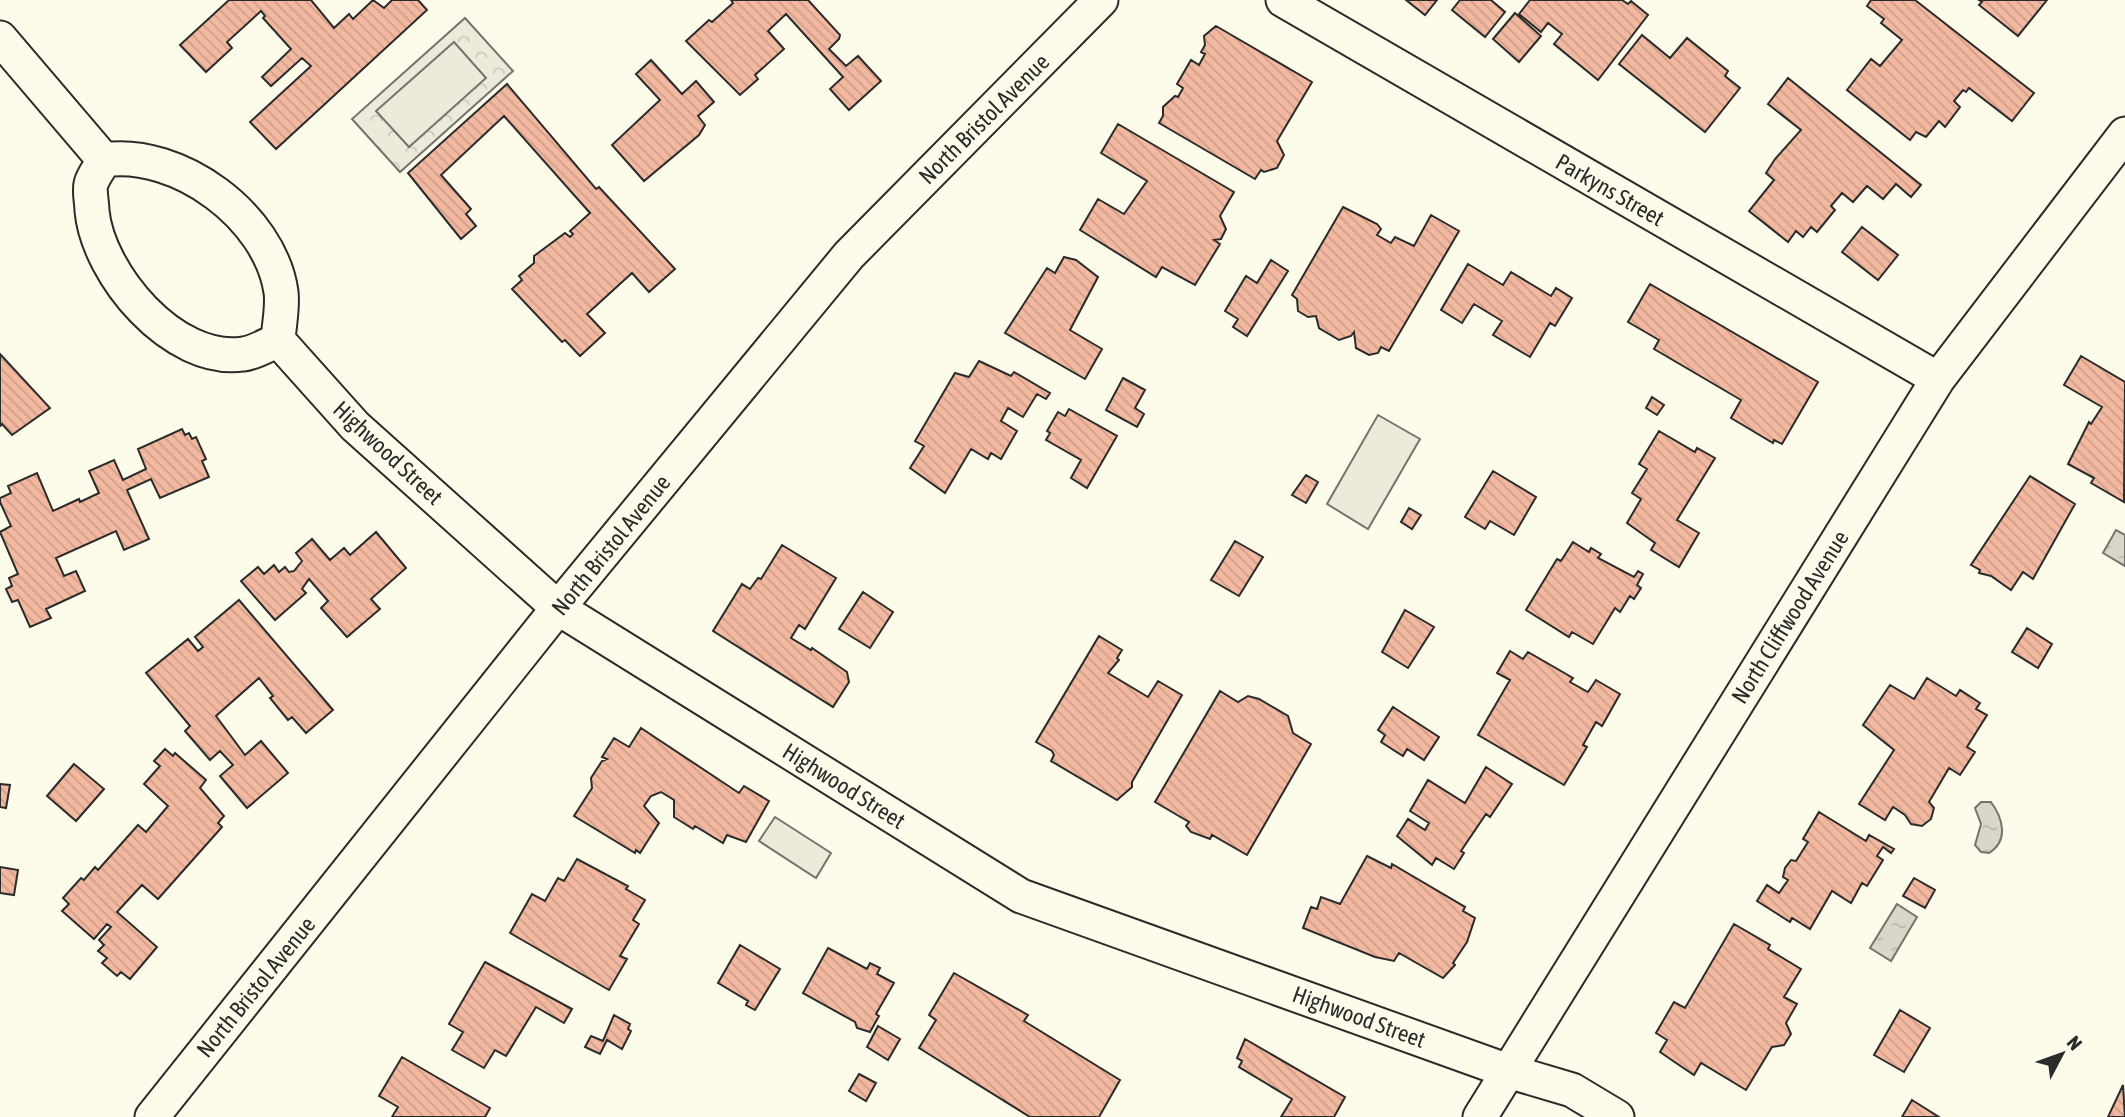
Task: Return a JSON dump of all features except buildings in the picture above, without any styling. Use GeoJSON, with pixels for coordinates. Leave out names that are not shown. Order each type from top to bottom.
{"type":"FeatureCollection","features":[{"type":"Feature","properties":{"kind":"street","name":"North Bristol Avenue"},"geometry":{"type":"LineString","coordinates":[[152,1117],[558,608],[849,255],[1101,0]]}},
{"type":"Feature","properties":{"kind":"street","name":"Parkyns Street"},"geometry":{"type":"LineString","coordinates":[[1283,0],[1938,379]]}},
{"type":"Feature","properties":{"kind":"street"},"geometry":{"type":"LineString","coordinates":[[0,38],[104,160]]}},
{"type":"Feature","properties":{"kind":"street","name":"North Cliffwood Avenue"},"geometry":{"type":"LineString","coordinates":[[1480,1117],[1938,379],[2125,134]]}},
{"type":"Feature","properties":{"kind":"street"},"geometry":{"type":"LineString","coordinates":[[129,157],[190,175],[221,197],[249,225],[267,254],[281,292],[278,340],[244,354],[215,353],[172,335],[135,302],[109,265],[94,228],[90,185],[104,160],[129,157]]}},
{"type":"Feature","properties":{"kind":"street","name":"Highwood Street"},"geometry":{"type":"LineString","coordinates":[[278,340],[355,426],[558,608],[1020,895],[1508,1071],[1572,1090],[1617,1117]]}},
{"type":"Feature","properties":{"kind":"green space"},"geometry":{"type":"Polygon","coordinates":[[[465,18],[513,71],[400,172],[352,119],[465,18]]]}},
{"type":"Feature","properties":{"kind":"green space"},"geometry":{"type":"Polygon","coordinates":[[[454,42],[486,78],[409,147],[376,111],[454,42]]]}},
{"type":"Feature","properties":{"kind":"green space"},"geometry":{"type":"Polygon","coordinates":[[[1378,415],[1420,439],[1368,529],[1327,504],[1378,415]]]}},
{"type":"Feature","properties":{"kind":"green space"},"geometry":{"type":"Polygon","coordinates":[[[775,817],[831,853],[816,878],[759,841],[775,817]]]}},
{"type":"Feature","properties":{"kind":"water"},"geometry":{"type":"Polygon","coordinates":[[[2116,530],[2125,535],[2125,566],[2103,553],[2116,530]]]}},
{"type":"Feature","properties":{"kind":"water"},"geometry":{"type":"Polygon","coordinates":[[[1981,802],[1991,802],[2001,822],[2002,836],[1989,853],[1981,852],[1975,845],[1981,824],[1975,808],[1981,802]]]}},
{"type":"Feature","properties":{"kind":"water"},"geometry":{"type":"Polygon","coordinates":[[[1897,904],[1917,917],[1891,961],[1870,948],[1897,904]]]}}]}
